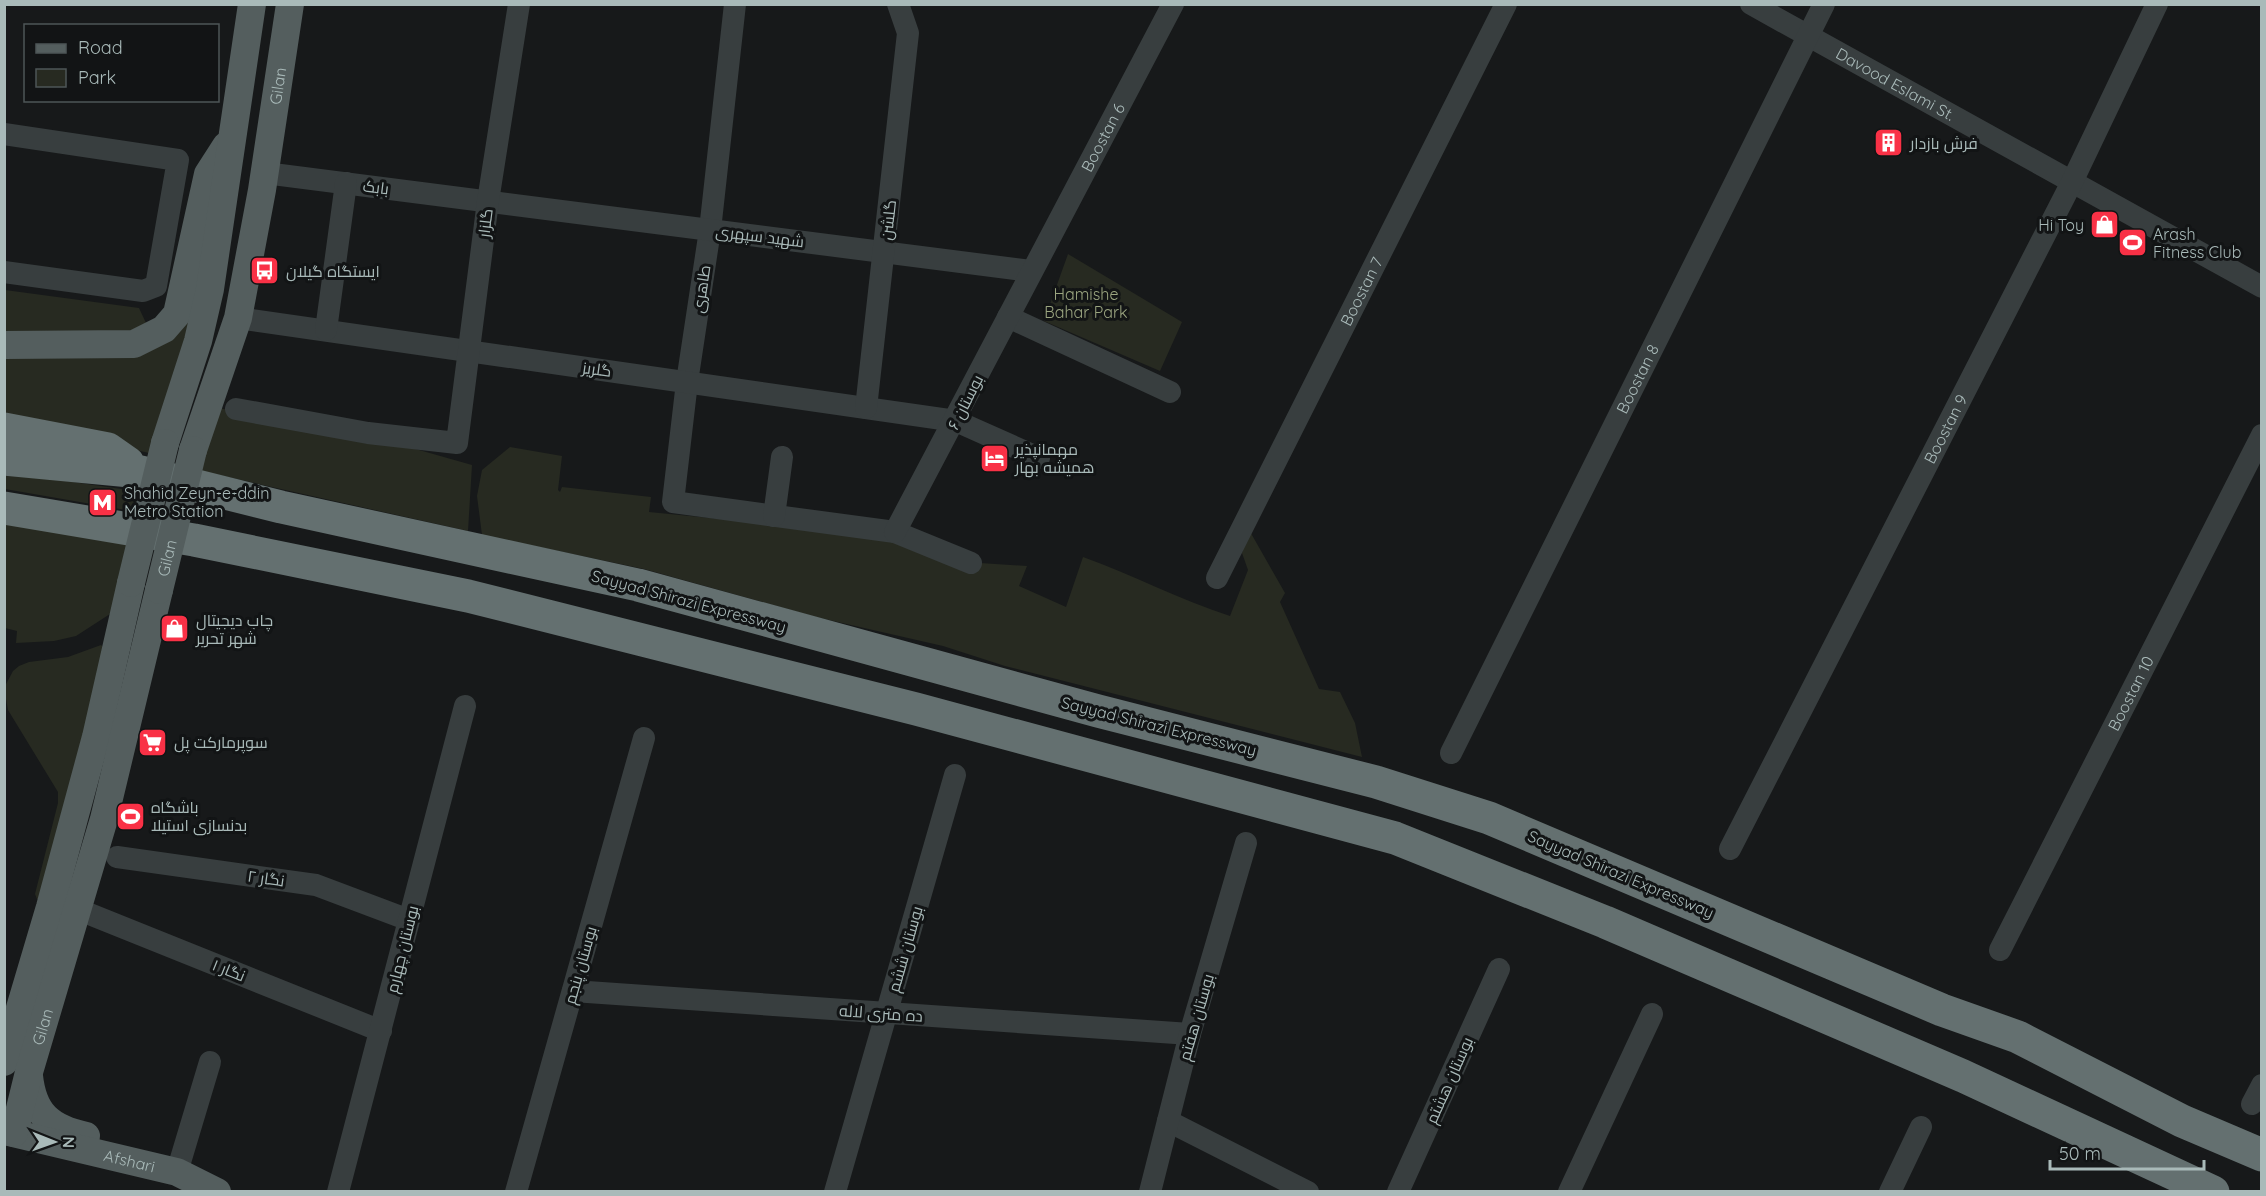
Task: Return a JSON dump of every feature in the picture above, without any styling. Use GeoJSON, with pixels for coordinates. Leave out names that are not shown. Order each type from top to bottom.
{"type":"FeatureCollection","features":[{"type":"Feature","properties":{"kind":"highway"},"geometry":{"type":"LineString","coordinates":[[4,429],[108,449],[141,472]]}},
{"type":"Feature","properties":{"kind":"highway","name":"Sayyad Shirazi Expressway"},"geometry":{"type":"LineString","coordinates":[[4,459],[141,472],[281,507],[638,585],[1098,711],[1376,782],[1489,818],[1942,1010],[2018,1037],[2182,1121],[2262,1155]]}},
{"type":"Feature","properties":{"kind":"highway"},"geometry":{"type":"LineString","coordinates":[[4,508],[194,540],[468,596],[916,709],[1395,838],[1605,922],[1963,1076],[2213,1191]]}},
{"type":"Feature","properties":{"kind":"main road","name":"Gilan"},"geometry":{"type":"LineString","coordinates":[[9,1132],[17,1067],[63,908],[96,737],[130,583],[165,443],[198,340],[206,307],[252,4]]}},
{"type":"Feature","properties":{"kind":"main road","name":"Gilan"},"geometry":{"type":"LineString","coordinates":[[63,908],[95,853],[122,754],[193,450],[238,318],[265,173],[290,4]]}},
{"type":"Feature","properties":{"kind":"main road"},"geometry":{"type":"LineString","coordinates":[[4,345],[134,344],[164,329],[177,314],[208,174],[234,134]]}},
{"type":"Feature","properties":{"kind":"main road"},"geometry":{"type":"LineString","coordinates":[[4,999],[29,946],[63,908]]}},
{"type":"Feature","properties":{"kind":"main road","name":"Gilan"},"geometry":{"type":"LineString","coordinates":[[17,1067],[39,1112],[53,1124],[75,1134],[147,1149],[177,1172]]}},
{"type":"Feature","properties":{"kind":"main road","name":"Afshari"},"geometry":{"type":"LineString","coordinates":[[9,1132],[177,1172],[217,1191]]}},
{"type":"Feature","properties":{"kind":"street","name":"گلزار"},"geometry":{"type":"LineString","coordinates":[[236,409],[368,433],[457,443],[488,201],[519,4]]}},
{"type":"Feature","properties":{"kind":"street","name":"طاهری"},"geometry":{"type":"LineString","coordinates":[[735,4],[710,230],[687,382],[673,502],[774,516]]}},
{"type":"Feature","properties":{"kind":"street","name":"گلشن"},"geometry":{"type":"LineString","coordinates":[[866,408],[908,33],[898,4]]}},
{"type":"Feature","properties":{"kind":"street","name":"Boostan 6"},"geometry":{"type":"LineString","coordinates":[[1031,271],[1173,4]]}},
{"type":"Feature","properties":{"kind":"street","name":"Boostan 7"},"geometry":{"type":"LineString","coordinates":[[1217,578],[1506,4]]}},
{"type":"Feature","properties":{"kind":"street","name":"Davood Eslami St."},"geometry":{"type":"LineString","coordinates":[[1750,4],[2262,287]]}},
{"type":"Feature","properties":{"kind":"street","name":"Boostan 8"},"geometry":{"type":"LineString","coordinates":[[1451,753],[1824,4]]}},
{"type":"Feature","properties":{"kind":"street","name":"Boostan 9"},"geometry":{"type":"LineString","coordinates":[[1730,849],[2072,182],[2157,4]]}},
{"type":"Feature","properties":{"kind":"street"},"geometry":{"type":"LineString","coordinates":[[4,134],[178,160],[156,286],[143,291],[4,272]]}},
{"type":"Feature","properties":{"kind":"street","name":"بابک"},"geometry":{"type":"LineString","coordinates":[[265,173],[488,201]]}},
{"type":"Feature","properties":{"kind":"street"},"geometry":{"type":"LineString","coordinates":[[326,330],[346,183]]}},
{"type":"Feature","properties":{"kind":"street","name":"شهید سپهری"},"geometry":{"type":"LineString","coordinates":[[488,201],[1031,271]]}},
{"type":"Feature","properties":{"kind":"street","name":"بوستان ۶"},"geometry":{"type":"LineString","coordinates":[[895,532],[956,421],[1031,271]]}},
{"type":"Feature","properties":{"kind":"street"},"geometry":{"type":"LineString","coordinates":[[1008,317],[1170,392]]}},
{"type":"Feature","properties":{"kind":"street","name":"گلریز"},"geometry":{"type":"LineString","coordinates":[[238,318],[956,421],[1039,458]]}},
{"type":"Feature","properties":{"kind":"street","name":"Boostan 10"},"geometry":{"type":"LineString","coordinates":[[2000,950],[2262,435]]}},
{"type":"Feature","properties":{"kind":"street"},"geometry":{"type":"LineString","coordinates":[[782,457],[774,516],[895,532],[971,563]]}},
{"type":"Feature","properties":{"kind":"street","name":"بوستان چهارم"},"geometry":{"type":"LineString","coordinates":[[338,1191],[465,706]]}},
{"type":"Feature","properties":{"kind":"street","name":"بوستان پنجم"},"geometry":{"type":"LineString","coordinates":[[516,1191],[644,738]]}},
{"type":"Feature","properties":{"kind":"street","name":"بوستان ششم"},"geometry":{"type":"LineString","coordinates":[[835,1191],[955,775]]}},
{"type":"Feature","properties":{"kind":"street","name":"بوستان هفتم"},"geometry":{"type":"LineString","coordinates":[[1149,1191],[1190,1034],[1246,843]]}},
{"type":"Feature","properties":{"kind":"street","name":"نگار ۲"},"geometry":{"type":"LineString","coordinates":[[117,857],[316,885],[409,920]]}},
{"type":"Feature","properties":{"kind":"street","name":"نگار ۱"},"geometry":{"type":"LineString","coordinates":[[63,908],[381,1031]]}},
{"type":"Feature","properties":{"kind":"street","name":"بوستان هشتم"},"geometry":{"type":"LineString","coordinates":[[1398,1191],[1499,969]]}},
{"type":"Feature","properties":{"kind":"street","name":"ده متری لاله"},"geometry":{"type":"LineString","coordinates":[[573,992],[1190,1034]]}},
{"type":"Feature","properties":{"kind":"street"},"geometry":{"type":"LineString","coordinates":[[1569,1191],[1652,1014]]}},
{"type":"Feature","properties":{"kind":"street"},"geometry":{"type":"LineString","coordinates":[[177,1172],[210,1062]]}},
{"type":"Feature","properties":{"kind":"street"},"geometry":{"type":"LineString","coordinates":[[1168,1121],[1308,1191]]}},
{"type":"Feature","properties":{"kind":"street"},"geometry":{"type":"LineString","coordinates":[[1890,1191],[1921,1126]]}},
{"type":"Feature","properties":{"kind":"green space"},"geometry":{"type":"Polygon","coordinates":[[[216,209],[158,455],[5,421],[5,352],[153,344],[216,209]]]}},
{"type":"Feature","properties":{"kind":"green space","name":"Hamishe Bahar Park"},"geometry":{"type":"Polygon","coordinates":[[[1068,254],[1182,322],[1160,371],[1044,321],[1068,254]]]}},
{"type":"Feature","properties":{"kind":"green space"},"geometry":{"type":"Polygon","coordinates":[[[5,290],[139,308],[146,323],[141,333],[5,331],[5,290]]]}},
{"type":"Feature","properties":{"kind":"green space"},"geometry":{"type":"Polygon","coordinates":[[[219,408],[412,448],[472,465],[468,531],[201,471],[219,408]]]}},
{"type":"Feature","properties":{"kind":"green space"},"geometry":{"type":"Polygon","coordinates":[[[510,447],[562,456],[558,490],[560,492],[562,487],[651,497],[649,512],[771,524],[899,543],[965,562],[1027,566],[1019,586],[1066,607],[1083,557],[1230,616],[1248,570],[1242,553],[1248,528],[1285,593],[1280,602],[1319,689],[1340,692],[1355,723],[1362,757],[1005,666],[943,646],[816,617],[644,569],[482,535],[477,496],[482,470],[510,447]]]}},
{"type":"Feature","properties":{"kind":"green space"},"geometry":{"type":"Polygon","coordinates":[[[4,472],[149,493],[143,513],[5,489],[4,472]]]}},
{"type":"Feature","properties":{"kind":"green space"},"geometry":{"type":"Polygon","coordinates":[[[4,523],[137,544],[110,614],[76,636],[54,641],[16,643],[17,631],[5,628],[4,523]]]}},
{"type":"Feature","properties":{"kind":"green space"},"geometry":{"type":"Polygon","coordinates":[[[101,645],[105,649],[40,899],[37,899],[35,894],[58,803],[58,792],[8,710],[4,688],[13,671],[19,666],[29,662],[68,657],[101,645]]]}},
{"type":"Feature","properties":{"kind":"place","name":"فرش بازدار"},"geometry":{"type":"Point","coordinates":[1889,143]}},
{"type":"Feature","properties":{"kind":"place","name":"Hi Toy"},"geometry":{"type":"Point","coordinates":[2105,225]}},
{"type":"Feature","properties":{"kind":"place","name":"Arash Fitness Club"},"geometry":{"type":"Point","coordinates":[2132,243]}},
{"type":"Feature","properties":{"kind":"place","name":"ایستگاه گیلان"},"geometry":{"type":"Point","coordinates":[265,271]}},
{"type":"Feature","properties":{"kind":"place","name":"مهمانپذیر همیشه بهار"},"geometry":{"type":"Point","coordinates":[994,458]}},
{"type":"Feature","properties":{"kind":"place","name":"Shahid Zeyn-e-ddin Metro Station"},"geometry":{"type":"Point","coordinates":[103,502]}},
{"type":"Feature","properties":{"kind":"place","name":"چاپ دیجیتال شهر تحریر"},"geometry":{"type":"Point","coordinates":[175,629]}},
{"type":"Feature","properties":{"kind":"place","name":"سوپرمارکت پل"},"geometry":{"type":"Point","coordinates":[153,742]}},
{"type":"Feature","properties":{"kind":"place","name":"باشگاه بدنسازی استیلا"},"geometry":{"type":"Point","coordinates":[130,816]}}]}
